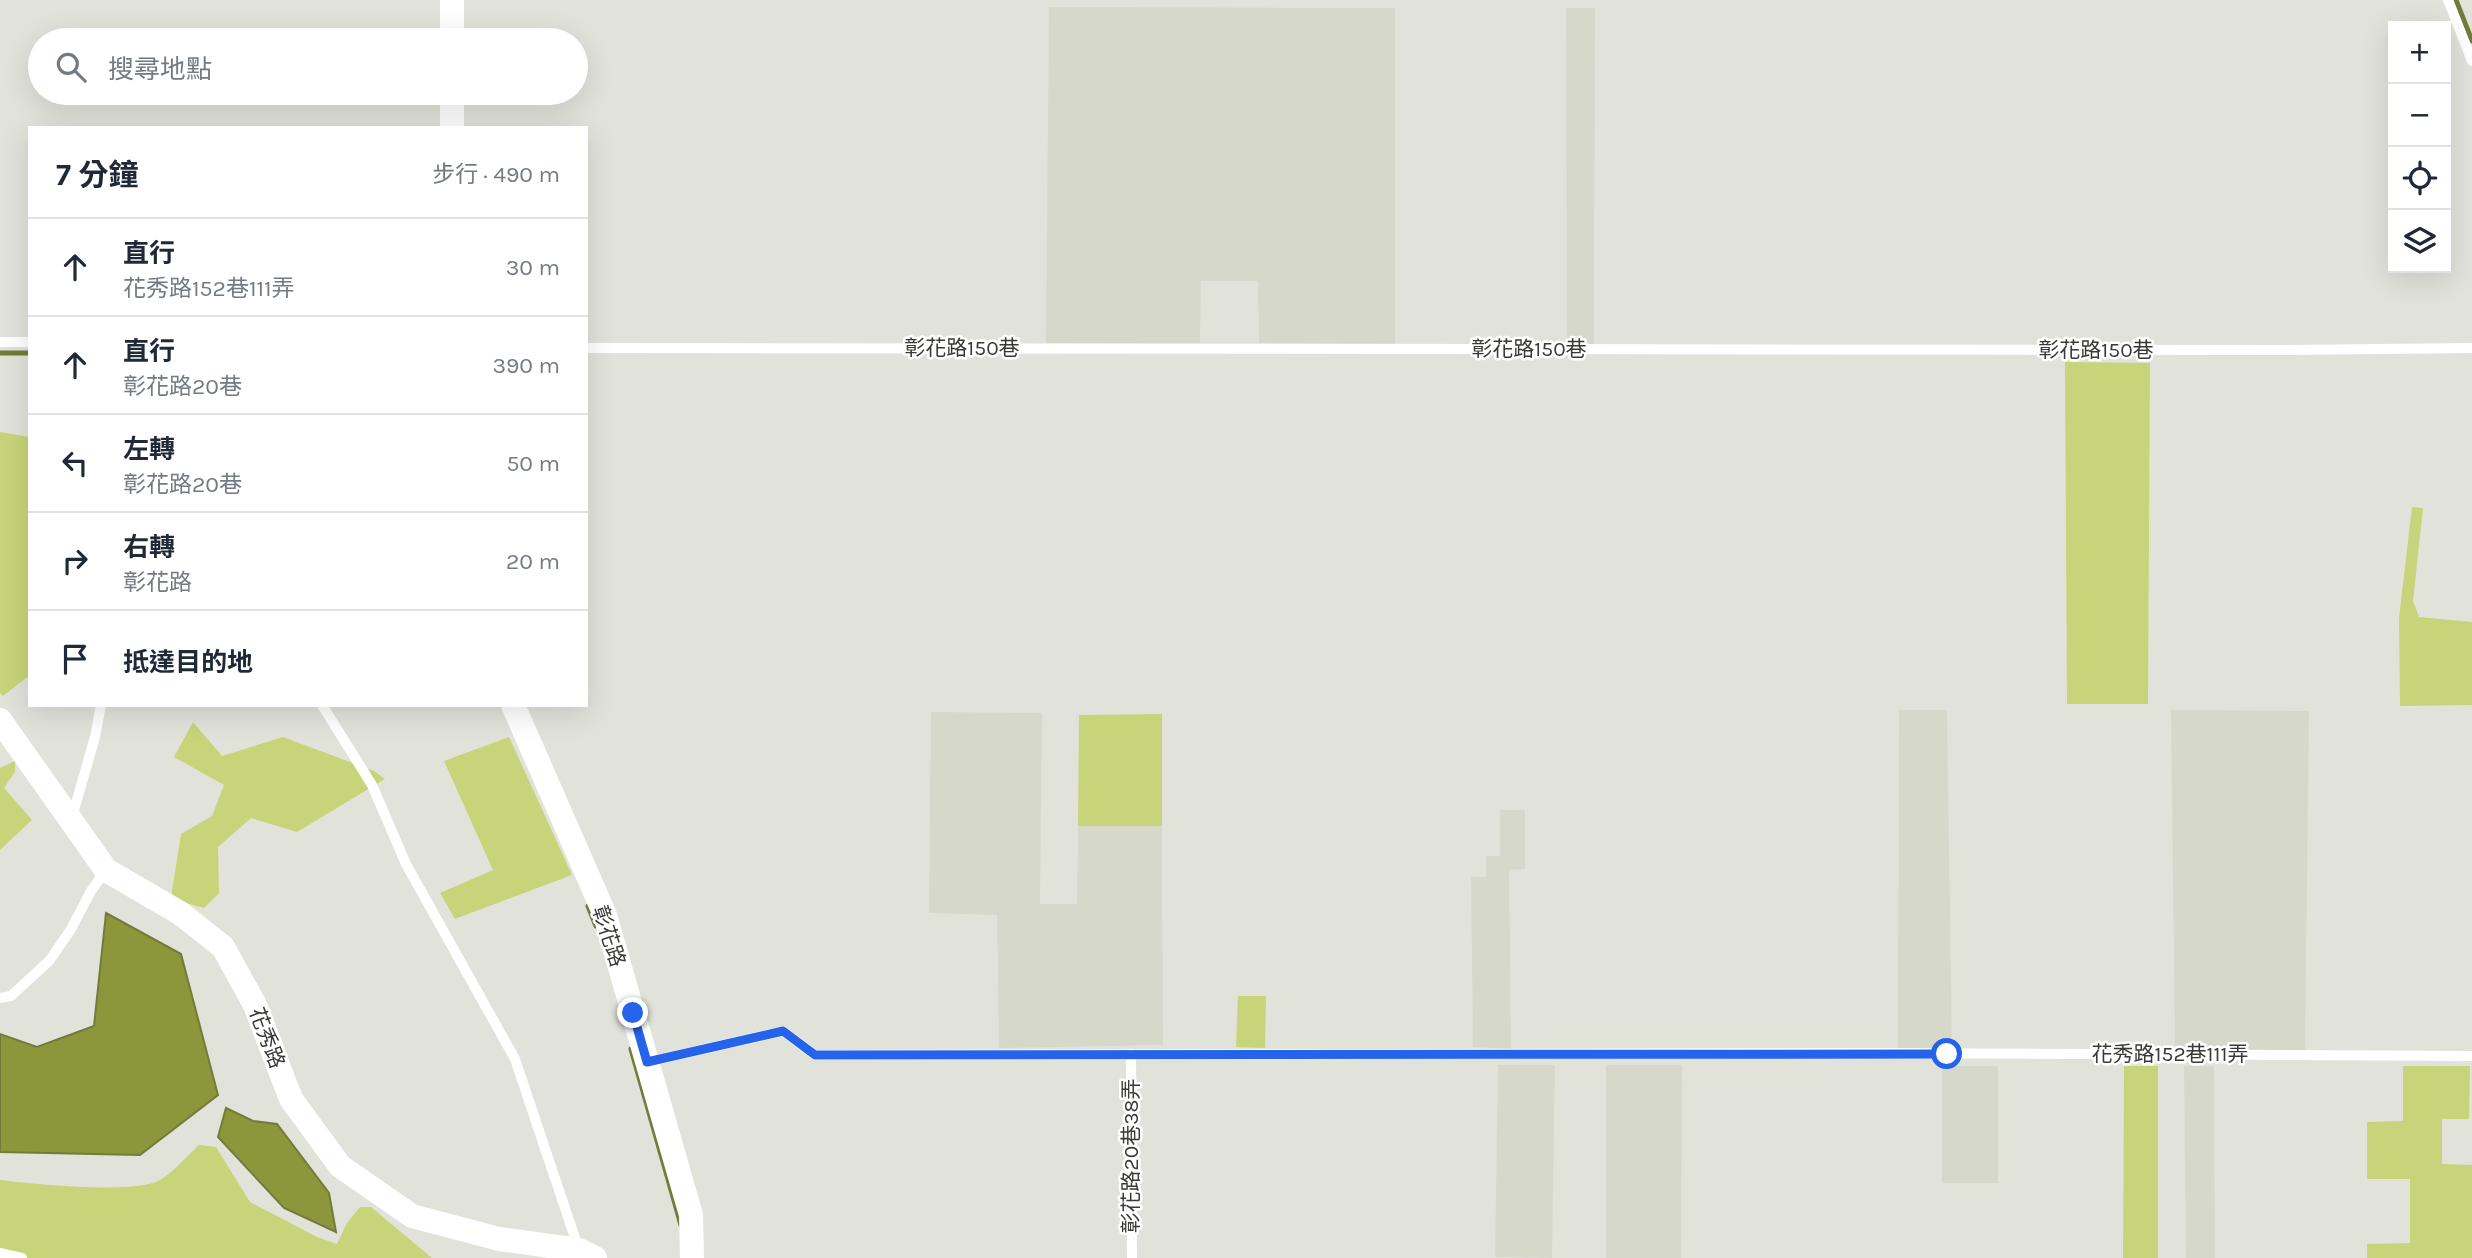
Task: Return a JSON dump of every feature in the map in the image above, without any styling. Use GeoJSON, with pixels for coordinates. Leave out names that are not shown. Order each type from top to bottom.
{"type":"FeatureCollection","features":[{"type":"Feature","properties":{"kind":"street"},"geometry":{"type":"LineString","coordinates":[[452,28],[453,0]]}},
{"type":"Feature","properties":{"kind":"street"},"geometry":{"type":"LineString","coordinates":[[452,105],[452,126]]}},
{"type":"Feature","properties":{"kind":"street","name":"彰花路"},"geometry":{"type":"LineString","coordinates":[[514,707],[605,915],[691,1215],[692,1258]]}},
{"type":"Feature","properties":{"kind":"street","name":"花秀路"},"geometry":{"type":"LineString","coordinates":[[0,720],[106,870],[180,913],[223,947],[255,1005],[291,1099],[341,1166],[412,1216],[499,1239],[587,1254]]}},
{"type":"Feature","properties":{"kind":"lane"},"geometry":{"type":"LineString","coordinates":[[2448,0],[2472,61]]}},
{"type":"Feature","properties":{"kind":"lane"},"geometry":{"type":"LineString","coordinates":[[0,342],[28,342]]}},
{"type":"Feature","properties":{"kind":"lane","name":"彰花路150巷"},"geometry":{"type":"LineString","coordinates":[[588,348],[2472,348]]}},
{"type":"Feature","properties":{"kind":"lane"},"geometry":{"type":"LineString","coordinates":[[71,821],[95,737],[101,707]]}},
{"type":"Feature","properties":{"kind":"lane"},"geometry":{"type":"LineString","coordinates":[[323,707],[372,785],[405,864],[515,1059],[587,1254]]}},
{"type":"Feature","properties":{"kind":"lane"},"geometry":{"type":"LineString","coordinates":[[0,998],[10,996],[50,960],[106,870]]}},
{"type":"Feature","properties":{"kind":"lane","name":"花秀路152巷111弄"},"geometry":{"type":"LineString","coordinates":[[647,1062],[783,1031],[815,1055],[1869,1053],[2472,1056]]}},
{"type":"Feature","properties":{"kind":"lane","name":"彰花路20巷38弄"},"geometry":{"type":"LineString","coordinates":[[1130,1054],[1132,1258]]}},
{"type":"Feature","properties":{"kind":"lane"},"geometry":{"type":"LineString","coordinates":[[0,1253],[22,1258]]}},
{"type":"Feature","properties":{"kind":"shaded area"},"geometry":{"type":"Polygon","coordinates":[[[1049,7],[1395,8],[1395,344],[1259,343],[1258,281],[1201,281],[1200,343],[1046,343],[1049,7]]]}},
{"type":"Feature","properties":{"kind":"shaded area"},"geometry":{"type":"Polygon","coordinates":[[[1566,8],[1595,8],[1594,344],[1567,344],[1566,8]]]}},
{"type":"Feature","properties":{"kind":"shaded area"},"geometry":{"type":"Polygon","coordinates":[[[2065,362],[2150,363],[2148,704],[2067,704],[2065,362]]]}},
{"type":"Feature","properties":{"kind":"shaded area"},"geometry":{"type":"Polygon","coordinates":[[[0,432],[28,437],[28,677],[3,696],[0,693],[0,432]]]}},
{"type":"Feature","properties":{"kind":"shaded area"},"geometry":{"type":"Polygon","coordinates":[[[2412,507],[2423,508],[2413,601],[2419,617],[2472,622],[2472,705],[2400,706],[2399,618],[2412,507]]]}},
{"type":"Feature","properties":{"kind":"shaded area"},"geometry":{"type":"Polygon","coordinates":[[[1899,710],[1947,710],[1952,1052],[1898,1052],[1899,710]]]}},
{"type":"Feature","properties":{"kind":"shaded area"},"geometry":{"type":"Polygon","coordinates":[[[2171,710],[2309,711],[2305,1053],[2175,1053],[2171,710]]]}},
{"type":"Feature","properties":{"kind":"shaded area"},"geometry":{"type":"Polygon","coordinates":[[[931,712],[1042,713],[1040,904],[1077,904],[1078,826],[1162,826],[1163,1045],[999,1048],[997,915],[929,913],[931,712]]]}},
{"type":"Feature","properties":{"kind":"shaded area"},"geometry":{"type":"Polygon","coordinates":[[[1162,714],[1162,826],[1078,826],[1079,715],[1162,714]]]}},
{"type":"Feature","properties":{"kind":"shaded area"},"geometry":{"type":"Polygon","coordinates":[[[193,722],[222,756],[283,737],[374,771],[385,779],[297,832],[251,818],[218,847],[219,893],[204,908],[186,903],[170,904],[181,834],[212,816],[224,785],[174,757],[193,722]]]}},
{"type":"Feature","properties":{"kind":"shaded area"},"geometry":{"type":"Polygon","coordinates":[[[509,737],[572,875],[455,919],[440,893],[493,870],[444,761],[509,737]]]}},
{"type":"Feature","properties":{"kind":"shaded area"},"geometry":{"type":"Polygon","coordinates":[[[15,761],[15,772],[4,788],[32,820],[0,850],[0,768],[15,761]]]}},
{"type":"Feature","properties":{"kind":"shaded area"},"geometry":{"type":"Polygon","coordinates":[[[1500,810],[1525,810],[1525,869],[1509,870],[1511,1049],[1473,1047],[1471,877],[1486,877],[1486,856],[1500,856],[1500,810]]]}},
{"type":"Feature","properties":{"kind":"shaded area"},"geometry":{"type":"Polygon","coordinates":[[[106,913],[181,954],[218,1095],[140,1155],[0,1152],[0,1034],[37,1047],[94,1026],[106,913]]]}},
{"type":"Feature","properties":{"kind":"shaded area"},"geometry":{"type":"Polygon","coordinates":[[[1238,996],[1266,996],[1265,1048],[1236,1047],[1238,996]]]}},
{"type":"Feature","properties":{"kind":"shaded area"},"geometry":{"type":"Polygon","coordinates":[[[1498,1065],[1555,1065],[1552,1258],[1495,1257],[1498,1065]]]}},
{"type":"Feature","properties":{"kind":"shaded area"},"geometry":{"type":"Polygon","coordinates":[[[1606,1065],[1682,1065],[1681,1258],[1606,1258],[1606,1065]]]}},
{"type":"Feature","properties":{"kind":"shaded area"},"geometry":{"type":"Polygon","coordinates":[[[1942,1066],[1998,1066],[1998,1183],[1942,1183],[1942,1066]]]}},
{"type":"Feature","properties":{"kind":"shaded area"},"geometry":{"type":"Polygon","coordinates":[[[2124,1066],[2158,1066],[2158,1258],[2123,1258],[2124,1066]]]}},
{"type":"Feature","properties":{"kind":"shaded area"},"geometry":{"type":"Polygon","coordinates":[[[2184,1066],[2214,1066],[2215,1258],[2186,1258],[2184,1066]]]}},
{"type":"Feature","properties":{"kind":"shaded area"},"geometry":{"type":"Polygon","coordinates":[[[2403,1066],[2470,1066],[2469,1119],[2442,1119],[2442,1164],[2472,1165],[2472,1258],[2367,1258],[2367,1244],[2410,1243],[2410,1179],[2367,1179],[2367,1122],[2403,1121],[2403,1066]]]}},
{"type":"Feature","properties":{"kind":"shaded area"},"geometry":{"type":"Polygon","coordinates":[[[226,1108],[253,1121],[277,1124],[329,1193],[336,1232],[284,1208],[218,1137],[226,1108]]]}},
{"type":"Feature","properties":{"kind":"shaded area"},"geometry":{"type":"Polygon","coordinates":[[[199,1145],[216,1147],[250,1202],[317,1237],[337,1244],[347,1223],[360,1207],[371,1207],[432,1258],[17,1258],[0,1254],[0,1180],[81,1187],[145,1185],[168,1174],[199,1145]]]}},
{"type":"Feature","properties":{"kind":"waterway"},"geometry":{"type":"LineString","coordinates":[[2456,0],[2472,41]]}},
{"type":"Feature","properties":{"kind":"waterway"},"geometry":{"type":"LineString","coordinates":[[0,353],[28,353]]}},
{"type":"Feature","properties":{"kind":"waterway"},"geometry":{"type":"LineString","coordinates":[[588,906],[596,926]]}},
{"type":"Feature","properties":{"kind":"waterway"},"geometry":{"type":"LineString","coordinates":[[631,1049],[681,1225]]}},
{"type":"Feature","properties":{"kind":"route"},"geometry":{"type":"LineString","coordinates":[[633,1013],[647,1062],[783,1031],[815,1055],[1947,1054]]}}]}
